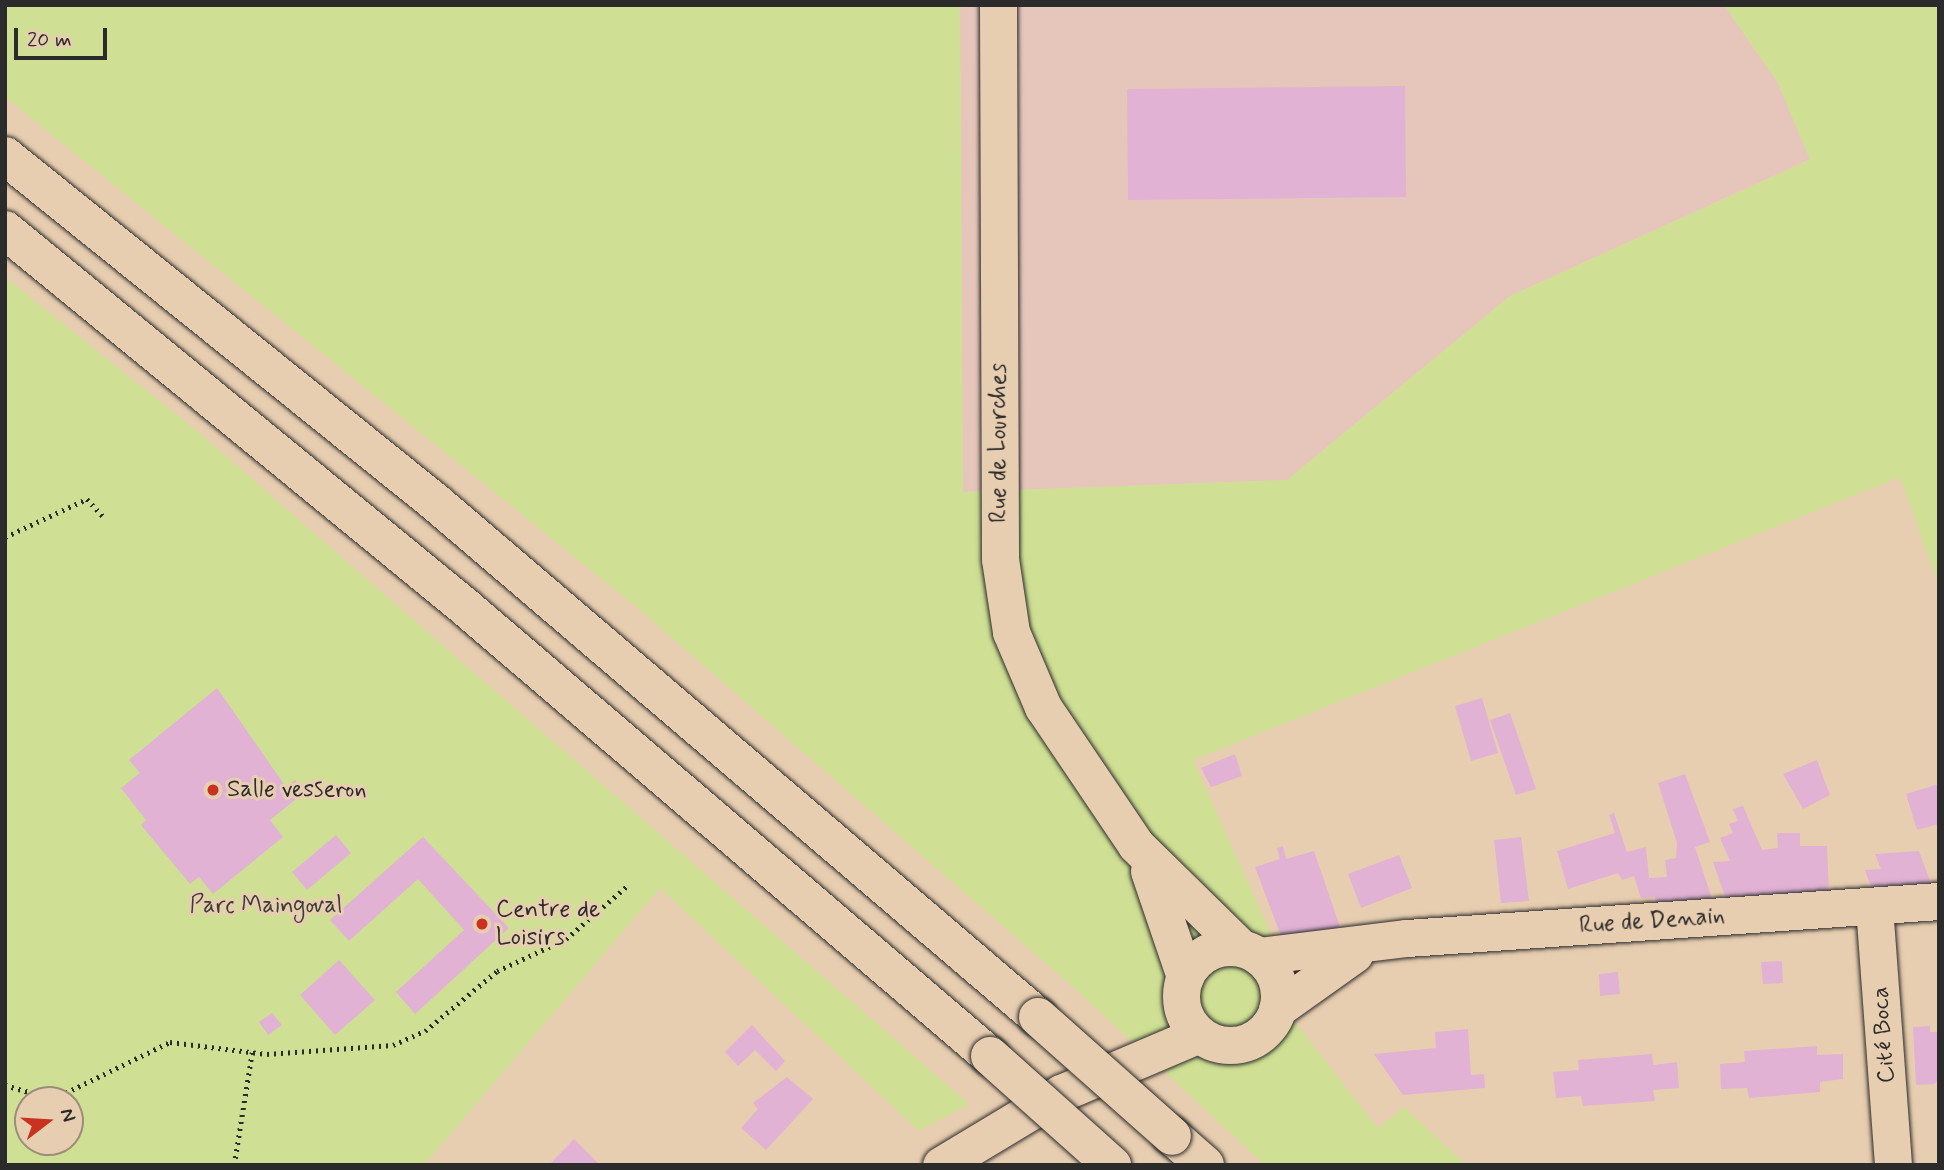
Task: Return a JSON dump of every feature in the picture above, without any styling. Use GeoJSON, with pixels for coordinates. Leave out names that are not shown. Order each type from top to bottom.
{"type":"FeatureCollection","features":[{"type":"Feature","properties":{"kind":"highway"},"geometry":{"type":"LineString","coordinates":[[5,156],[425,493],[1038,1017],[1205,1165]]}},
{"type":"Feature","properties":{"kind":"highway"},"geometry":{"type":"LineString","coordinates":[[5,230],[464,606],[990,1056],[1112,1165]]}},
{"type":"Feature","properties":{"kind":"street","name":"Rue de Lourches"},"geometry":{"type":"LineString","coordinates":[[998,5],[1000,559],[1006,609],[1043,706],[1136,845],[1168,916],[1183,984]]}},
{"type":"Feature","properties":{"kind":"street","name":"Rue de Lourches"},"geometry":{"type":"LineString","coordinates":[[1136,845],[1250,952]]}},
{"type":"Feature","properties":{"kind":"street","name":"Rue de Denain"},"geometry":{"type":"LineString","coordinates":[[1250,952],[1367,946],[1408,937],[1939,901]]}},
{"type":"Feature","properties":{"kind":"street","name":"Cité Boca"},"geometry":{"type":"LineString","coordinates":[[1874,906],[1893,1165]]}},
{"type":"Feature","properties":{"kind":"street","name":"Rue de Denain"},"geometry":{"type":"LineString","coordinates":[[1277,1009],[1317,975],[1367,946]]}},
{"type":"Feature","properties":{"kind":"street"},"geometry":{"type":"LineString","coordinates":[[941,1165],[1061,1093],[1138,1036],[1211,951],[1250,952],[1276,979],[1277,1009],[1267,1028],[1242,1044],[1220,1044],[1199,1034],[1186,1018],[1183,984]]}},
{"type":"Feature","properties":{"kind":"street"},"geometry":{"type":"LineString","coordinates":[[1061,1093],[1199,1034]]}},
{"type":"Feature","properties":{"kind":"path"},"geometry":{"type":"LineString","coordinates":[[5,537],[87,499],[104,517]]}},
{"type":"Feature","properties":{"kind":"path"},"geometry":{"type":"LineString","coordinates":[[5,1085],[52,1099],[170,1042],[252,1052],[393,1045],[425,1031],[497,971],[566,939],[627,886]]}},
{"type":"Feature","properties":{"kind":"path"},"geometry":{"type":"LineString","coordinates":[[234,1165],[252,1052]]}},
{"type":"Feature","properties":{"kind":"shaded area"},"geometry":{"type":"Polygon","coordinates":[[[960,5],[1724,5],[1778,83],[1810,159],[1510,296],[1287,480],[962,492],[960,5]]]}},
{"type":"Feature","properties":{"kind":"green space"},"geometry":{"type":"Polygon","coordinates":[[[5,5],[960,5],[963,492],[1287,480],[1510,296],[1810,160],[1778,83],[1724,5],[1939,5],[1939,586],[1900,477],[1193,760],[1275,943],[1296,1024],[1378,1128],[1404,1107],[1466,1165],[1265,1165],[1072,986],[634,605],[5,97],[5,5]]]}},
{"type":"Feature","properties":{"kind":"green space","name":"Parc Maingoval"},"geometry":{"type":"Polygon","coordinates":[[[5,277],[198,432],[969,1104],[919,1131],[660,888],[424,1165],[5,1165],[5,277]]]}},
{"type":"Feature","properties":{"kind":"building"},"geometry":{"type":"Polygon","coordinates":[[[1405,86],[1406,197],[1128,200],[1127,89],[1405,86]]]}},
{"type":"Feature","properties":{"kind":"building","name":"Salle vesseron"},"geometry":{"type":"Polygon","coordinates":[[[217,688],[286,787],[295,780],[305,792],[270,820],[283,837],[213,894],[199,877],[190,884],[141,825],[146,820],[121,788],[140,773],[129,760],[217,688]]]}},
{"type":"Feature","properties":{"kind":"building"},"geometry":{"type":"Polygon","coordinates":[[[1482,698],[1498,753],[1471,761],[1455,706],[1482,698]]]}},
{"type":"Feature","properties":{"kind":"building"},"geometry":{"type":"Polygon","coordinates":[[[1510,713],[1536,789],[1516,795],[1490,720],[1510,713]]]}},
{"type":"Feature","properties":{"kind":"building"},"geometry":{"type":"Polygon","coordinates":[[[1235,754],[1242,776],[1211,787],[1201,768],[1235,754]]]}},
{"type":"Feature","properties":{"kind":"building"},"geometry":{"type":"Polygon","coordinates":[[[1817,760],[1830,795],[1803,809],[1783,774],[1817,760]]]}},
{"type":"Feature","properties":{"kind":"building"},"geometry":{"type":"Polygon","coordinates":[[[1685,774],[1710,842],[1695,847],[1713,902],[1656,905],[1655,897],[1641,898],[1634,876],[1622,880],[1618,873],[1568,889],[1557,851],[1615,833],[1609,815],[1614,813],[1627,852],[1646,847],[1649,878],[1667,877],[1665,860],[1676,858],[1677,843],[1658,783],[1685,774]]]}},
{"type":"Feature","properties":{"kind":"building"},"geometry":{"type":"Polygon","coordinates":[[[1939,784],[1939,824],[1917,830],[1906,794],[1939,784]]]}},
{"type":"Feature","properties":{"kind":"building"},"geometry":{"type":"Polygon","coordinates":[[[1743,806],[1762,850],[1778,848],[1777,833],[1800,833],[1800,846],[1827,846],[1829,893],[1727,902],[1713,862],[1730,861],[1720,838],[1733,833],[1729,824],[1738,821],[1733,809],[1743,806]]]}},
{"type":"Feature","properties":{"kind":"building"},"geometry":{"type":"Polygon","coordinates":[[[336,835],[351,853],[307,890],[292,872],[336,835]]]}},
{"type":"Feature","properties":{"kind":"building","name":"Centre de Loisirs"},"geometry":{"type":"Polygon","coordinates":[[[423,837],[509,928],[415,1014],[396,992],[464,930],[418,879],[349,941],[330,920],[423,837]]]}},
{"type":"Feature","properties":{"kind":"building"},"geometry":{"type":"Polygon","coordinates":[[[1521,837],[1529,901],[1501,903],[1494,840],[1521,837]]]}},
{"type":"Feature","properties":{"kind":"building"},"geometry":{"type":"Polygon","coordinates":[[[1283,846],[1286,859],[1314,851],[1340,927],[1284,944],[1255,867],[1280,859],[1277,848],[1283,846]]]}},
{"type":"Feature","properties":{"kind":"building"},"geometry":{"type":"Polygon","coordinates":[[[1919,851],[1933,889],[1873,893],[1865,870],[1881,869],[1875,854],[1919,851]]]}},
{"type":"Feature","properties":{"kind":"building"},"geometry":{"type":"Polygon","coordinates":[[[1399,855],[1412,888],[1361,908],[1348,874],[1399,855]]]}},
{"type":"Feature","properties":{"kind":"building"},"geometry":{"type":"Polygon","coordinates":[[[339,960],[375,1000],[335,1035],[300,995],[339,960]]]}},
{"type":"Feature","properties":{"kind":"building"},"geometry":{"type":"Polygon","coordinates":[[[1782,961],[1783,983],[1763,984],[1761,962],[1782,961]]]}},
{"type":"Feature","properties":{"kind":"building"},"geometry":{"type":"Polygon","coordinates":[[[1618,972],[1620,994],[1600,996],[1599,974],[1618,972]]]}},
{"type":"Feature","properties":{"kind":"building"},"geometry":{"type":"Polygon","coordinates":[[[272,1013],[282,1025],[268,1035],[259,1022],[272,1013]]]}},
{"type":"Feature","properties":{"kind":"building"},"geometry":{"type":"Polygon","coordinates":[[[752,1025],[785,1061],[776,1071],[755,1050],[738,1066],[725,1052],[752,1025]]]}},
{"type":"Feature","properties":{"kind":"building"},"geometry":{"type":"Polygon","coordinates":[[[1930,1026],[1930,1032],[1939,1032],[1939,1077],[1935,1084],[1916,1085],[1913,1027],[1930,1026]]]}},
{"type":"Feature","properties":{"kind":"building"},"geometry":{"type":"Polygon","coordinates":[[[1468,1029],[1471,1075],[1484,1074],[1485,1088],[1403,1095],[1374,1054],[1436,1048],[1435,1032],[1468,1029]]]}},
{"type":"Feature","properties":{"kind":"building"},"geometry":{"type":"Polygon","coordinates":[[[1817,1046],[1817,1055],[1843,1054],[1843,1079],[1820,1082],[1820,1092],[1749,1098],[1747,1088],[1721,1089],[1720,1064],[1745,1062],[1744,1051],[1817,1046]]]}},
{"type":"Feature","properties":{"kind":"building"},"geometry":{"type":"Polygon","coordinates":[[[1652,1054],[1653,1065],[1677,1062],[1679,1088],[1653,1090],[1655,1101],[1583,1106],[1581,1096],[1556,1098],[1553,1072],[1579,1070],[1578,1060],[1652,1054]]]}},
{"type":"Feature","properties":{"kind":"building"},"geometry":{"type":"Polygon","coordinates":[[[787,1077],[813,1099],[766,1150],[741,1128],[758,1109],[753,1103],[787,1077]]]}},
{"type":"Feature","properties":{"kind":"building"},"geometry":{"type":"Polygon","coordinates":[[[574,1139],[600,1165],[549,1165],[574,1139]]]}},
{"type":"Feature","properties":{"kind":"place","name":"Salle vesseron"},"geometry":{"type":"Point","coordinates":[213,790]}},
{"type":"Feature","properties":{"kind":"place","name":"Centre de Loisirs"},"geometry":{"type":"Point","coordinates":[482,924]}}]}
